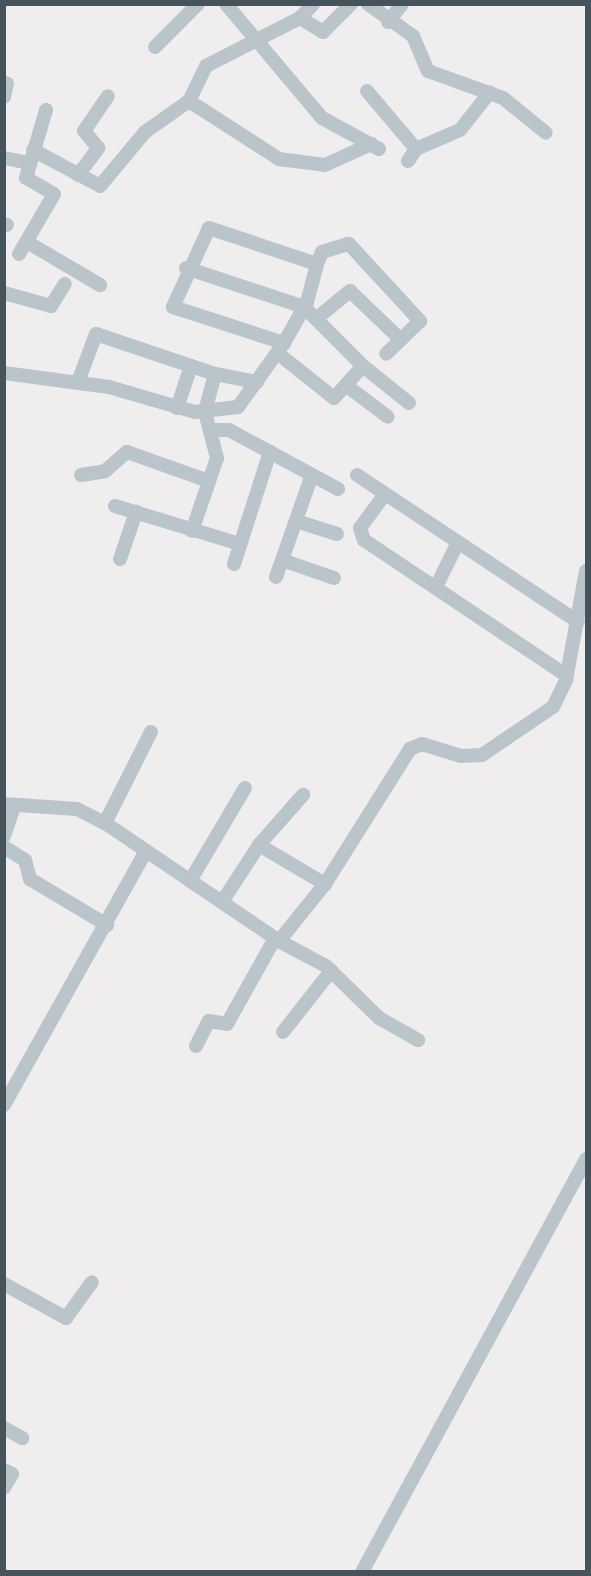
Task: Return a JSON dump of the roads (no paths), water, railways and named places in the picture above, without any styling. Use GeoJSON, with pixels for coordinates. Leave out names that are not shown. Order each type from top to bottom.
{"type":"FeatureCollection","features":[{"type":"Feature","properties":{"kind":"street"},"geometry":{"type":"LineString","coordinates":[[155,47],[198,4]]}},
{"type":"Feature","properties":{"kind":"street"},"geometry":{"type":"LineString","coordinates":[[189,102],[279,159],[325,165],[375,147],[322,118],[226,4]]}},
{"type":"Feature","properties":{"kind":"street"},"geometry":{"type":"LineString","coordinates":[[33,150],[100,186],[145,132],[189,102],[207,66],[254,38],[300,18],[313,4]]}},
{"type":"Feature","properties":{"kind":"street"},"geometry":{"type":"LineString","coordinates":[[300,18],[323,32],[351,4]]}},
{"type":"Feature","properties":{"kind":"street"},"geometry":{"type":"LineString","coordinates":[[368,4],[388,22],[416,39],[428,71],[490,92],[546,133]]}},
{"type":"Feature","properties":{"kind":"street"},"geometry":{"type":"LineString","coordinates":[[388,22],[402,4]]}},
{"type":"Feature","properties":{"kind":"street"},"geometry":{"type":"LineString","coordinates":[[4,97],[7,83]]}},
{"type":"Feature","properties":{"kind":"street"},"geometry":{"type":"LineString","coordinates":[[367,91],[412,155],[460,130],[490,92]]}},
{"type":"Feature","properties":{"kind":"street"},"geometry":{"type":"LineString","coordinates":[[78,175],[98,148],[84,131],[108,96]]}},
{"type":"Feature","properties":{"kind":"street"},"geometry":{"type":"LineString","coordinates":[[46,110],[29,164],[28,179],[54,194],[23,248],[100,285]]}},
{"type":"Feature","properties":{"kind":"street"},"geometry":{"type":"LineString","coordinates":[[4,158],[29,164]]}},
{"type":"Feature","properties":{"kind":"street"},"geometry":{"type":"LineString","coordinates":[[284,343],[172,307],[186,268],[209,228],[317,264]]}},
{"type":"Feature","properties":{"kind":"street"},"geometry":{"type":"LineString","coordinates":[[311,313],[317,264],[322,252],[344,243],[367,260],[420,321],[386,354]]}},
{"type":"Feature","properties":{"kind":"street"},"geometry":{"type":"LineString","coordinates":[[186,268],[311,313],[363,366],[409,403]]}},
{"type":"Feature","properties":{"kind":"street"},"geometry":{"type":"LineString","coordinates":[[4,293],[51,306],[65,284]]}},
{"type":"Feature","properties":{"kind":"street"},"geometry":{"type":"LineString","coordinates":[[208,421],[234,409],[257,382],[284,343],[311,313],[350,291],[400,339]]}},
{"type":"Feature","properties":{"kind":"street"},"geometry":{"type":"LineString","coordinates":[[78,381],[96,334],[215,374],[257,382]]}},
{"type":"Feature","properties":{"kind":"street"},"geometry":{"type":"LineString","coordinates":[[285,359],[333,398],[347,386],[363,366]]}},
{"type":"Feature","properties":{"kind":"street"},"geometry":{"type":"LineString","coordinates":[[177,408],[191,366]]}},
{"type":"Feature","properties":{"kind":"street"},"geometry":{"type":"LineString","coordinates":[[4,373],[78,381],[177,408],[229,430],[339,489]]}},
{"type":"Feature","properties":{"kind":"street"},"geometry":{"type":"LineString","coordinates":[[192,531],[217,453],[208,421],[215,374]]}},
{"type":"Feature","properties":{"kind":"street"},"geometry":{"type":"LineString","coordinates":[[347,386],[388,417]]}},
{"type":"Feature","properties":{"kind":"street"},"geometry":{"type":"LineString","coordinates":[[81,475],[105,471],[127,452],[209,481]]}},
{"type":"Feature","properties":{"kind":"street"},"geometry":{"type":"LineString","coordinates":[[234,564],[270,452]]}},
{"type":"Feature","properties":{"kind":"street"},"geometry":{"type":"LineString","coordinates":[[276,577],[312,475]]}},
{"type":"Feature","properties":{"kind":"street"},"geometry":{"type":"LineString","coordinates":[[357,475],[578,622]]}},
{"type":"Feature","properties":{"kind":"street"},"geometry":{"type":"LineString","coordinates":[[386,494],[360,528],[361,537],[567,676]]}},
{"type":"Feature","properties":{"kind":"street"},"geometry":{"type":"LineString","coordinates":[[116,506],[240,544]]}},
{"type":"Feature","properties":{"kind":"street"},"geometry":{"type":"LineString","coordinates":[[120,559],[136,512]]}},
{"type":"Feature","properties":{"kind":"street"},"geometry":{"type":"LineString","coordinates":[[296,520],[337,534]]}},
{"type":"Feature","properties":{"kind":"street"},"geometry":{"type":"LineString","coordinates":[[436,587],[458,542]]}},
{"type":"Feature","properties":{"kind":"street"},"geometry":{"type":"LineString","coordinates":[[282,560],[334,578]]}},
{"type":"Feature","properties":{"kind":"street"},"geometry":{"type":"LineString","coordinates":[[196,1046],[209,1021],[227,1024],[277,940],[326,884],[410,749],[422,744],[467,757],[491,751],[553,707],[567,676],[586,571]]}},
{"type":"Feature","properties":{"kind":"street"},"geometry":{"type":"LineString","coordinates":[[105,823],[151,732]]}},
{"type":"Feature","properties":{"kind":"street"},"geometry":{"type":"LineString","coordinates":[[190,881],[245,788]]}},
{"type":"Feature","properties":{"kind":"street"},"geometry":{"type":"LineString","coordinates":[[222,902],[259,844],[303,795]]}},
{"type":"Feature","properties":{"kind":"street"},"geometry":{"type":"LineString","coordinates":[[4,836],[9,806],[77,809],[105,823],[277,940],[331,971],[379,1018],[418,1040]]}},
{"type":"Feature","properties":{"kind":"street"},"geometry":{"type":"LineString","coordinates":[[259,844],[326,884]]}},
{"type":"Feature","properties":{"kind":"street"},"geometry":{"type":"LineString","coordinates":[[4,847],[25,860],[30,879],[107,925]]}},
{"type":"Feature","properties":{"kind":"street"},"geometry":{"type":"LineString","coordinates":[[4,1105],[107,925],[146,851]]}},
{"type":"Feature","properties":{"kind":"street"},"geometry":{"type":"LineString","coordinates":[[283,1032],[331,971]]}},
{"type":"Feature","properties":{"kind":"street"},"geometry":{"type":"LineString","coordinates":[[362,1572],[586,1159]]}},
{"type":"Feature","properties":{"kind":"street"},"geometry":{"type":"LineString","coordinates":[[4,1284],[66,1318],[92,1282]]}},
{"type":"Feature","properties":{"kind":"street"},"geometry":{"type":"LineString","coordinates":[[4,1428],[22,1438]]}},
{"type":"Feature","properties":{"kind":"street"},"geometry":{"type":"LineString","coordinates":[[4,1470],[12,1474],[4,1488]]}}]}
